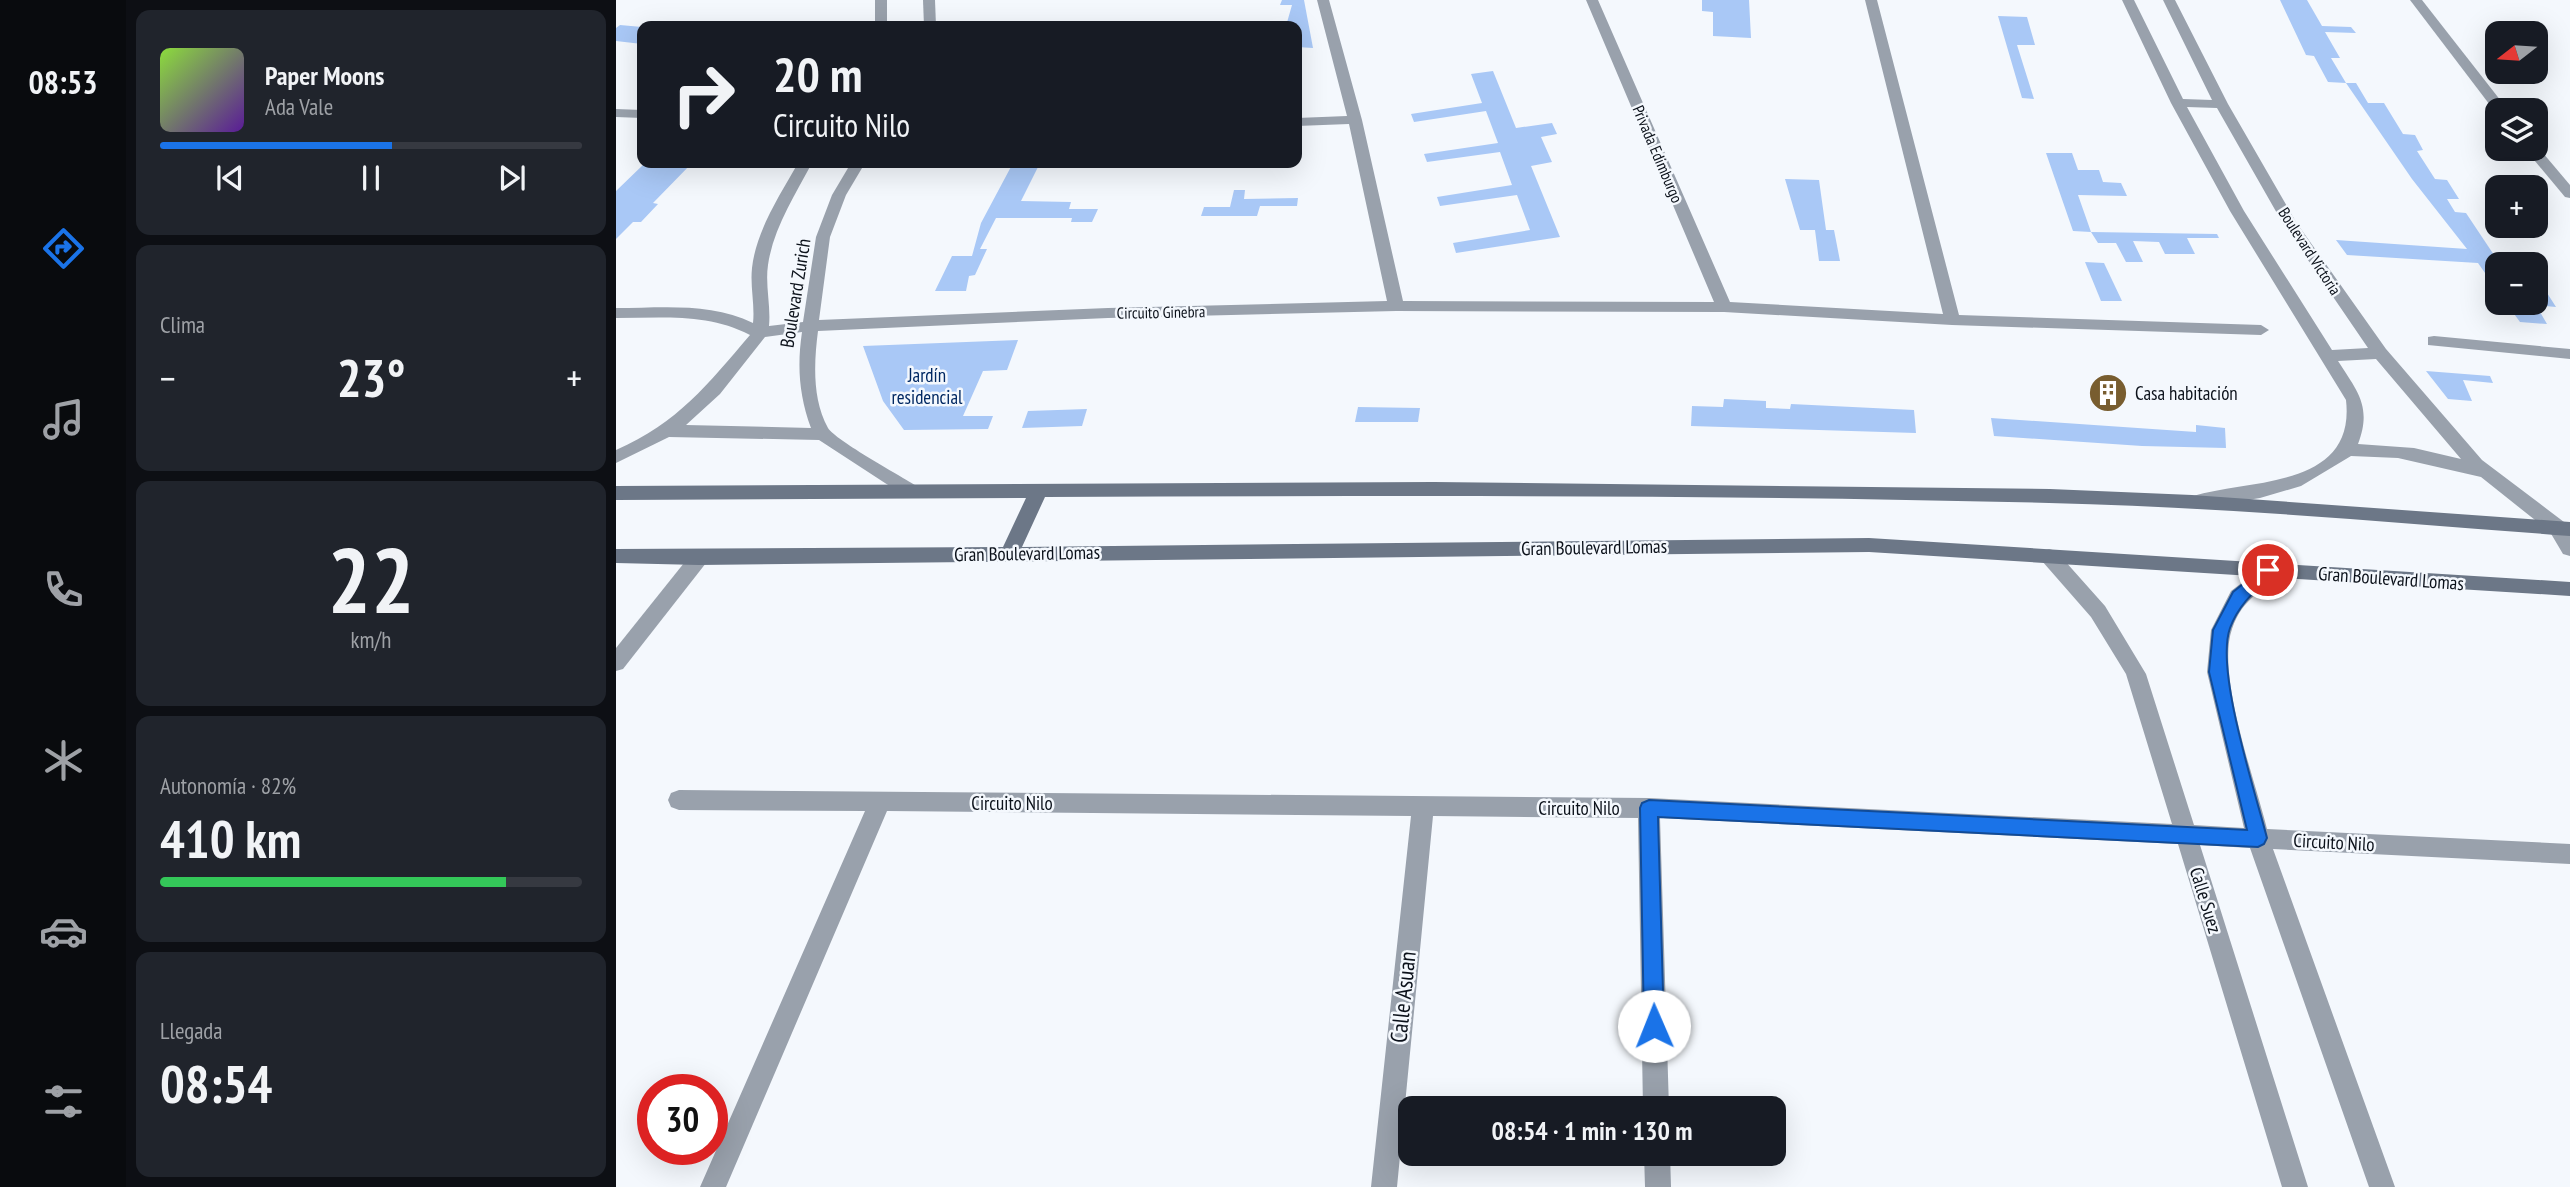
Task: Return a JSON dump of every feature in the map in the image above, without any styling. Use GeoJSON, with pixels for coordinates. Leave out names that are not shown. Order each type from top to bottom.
{"type":"FeatureCollection","features":[{"type":"Feature","properties":{"kind":"main road"},"geometry":{"type":"LineString","coordinates":[[616,493],[1475,489],[2050,496],[2192,502],[2563,528]]}},
{"type":"Feature","properties":{"kind":"main road"},"geometry":{"type":"LineString","coordinates":[[1010,553],[1038,492]]}},
{"type":"Feature","properties":{"kind":"main road","name":"Gran Boulevard Lomas"},"geometry":{"type":"LineString","coordinates":[[616,556],[699,558],[1869,545],[2570,589]]}},
{"type":"Feature","properties":{"kind":"street"},"geometry":{"type":"LineString","coordinates":[[881,0],[881,21]]}},
{"type":"Feature","properties":{"kind":"street"},"geometry":{"type":"LineString","coordinates":[[929,0],[930,21]]}},
{"type":"Feature","properties":{"kind":"street"},"geometry":{"type":"LineString","coordinates":[[1323,0],[1355,120],[1396,306],[1724,307],[1952,320],[2261,330]]}},
{"type":"Feature","properties":{"kind":"street","name":"Privada Edimburgo"},"geometry":{"type":"LineString","coordinates":[[1592,0],[1724,307]]}},
{"type":"Feature","properties":{"kind":"street"},"geometry":{"type":"LineString","coordinates":[[1871,0],[1952,320]]}},
{"type":"Feature","properties":{"kind":"street"},"geometry":{"type":"LineString","coordinates":[[2128,0],[2179,103],[2263,257],[2354,400],[2357,424],[2347,450],[2326,468],[2284,489],[2192,502]]}},
{"type":"Feature","properties":{"kind":"street","name":"Boulevard Victoria"},"geometry":{"type":"LineString","coordinates":[[2169,0],[2221,104],[2289,222],[2380,353],[2453,439],[2490,475],[2563,528],[2570,549]]}},
{"type":"Feature","properties":{"kind":"street"},"geometry":{"type":"LineString","coordinates":[[2416,0],[2492,98]]}},
{"type":"Feature","properties":{"kind":"street"},"geometry":{"type":"LineString","coordinates":[[2179,103],[2221,104]]}},
{"type":"Feature","properties":{"kind":"street"},"geometry":{"type":"LineString","coordinates":[[616,113],[637,114]]}},
{"type":"Feature","properties":{"kind":"street"},"geometry":{"type":"LineString","coordinates":[[1302,121],[1355,120]]}},
{"type":"Feature","properties":{"kind":"street"},"geometry":{"type":"LineString","coordinates":[[2542,161],[2570,194]]}},
{"type":"Feature","properties":{"kind":"street","name":"Boulevard Zurich"},"geometry":{"type":"LineString","coordinates":[[616,457],[667,431],[706,401],[760,333],[760,265],[779,211],[803,168]]}},
{"type":"Feature","properties":{"kind":"street","name":"Boulevard Zurich"},"geometry":{"type":"LineString","coordinates":[[667,431],[822,434],[807,379],[809,326],[823,237],[839,195],[855,168]]}},
{"type":"Feature","properties":{"kind":"street","name":"Circuito Ginebra"},"geometry":{"type":"LineString","coordinates":[[760,333],[809,326],[1108,313],[1396,306]]}},
{"type":"Feature","properties":{"kind":"street"},"geometry":{"type":"LineString","coordinates":[[616,313],[698,313],[732,319],[760,333]]}},
{"type":"Feature","properties":{"kind":"street"},"geometry":{"type":"LineString","coordinates":[[2434,341],[2570,354]]}},
{"type":"Feature","properties":{"kind":"street"},"geometry":{"type":"LineString","coordinates":[[2328,356],[2380,353]]}},
{"type":"Feature","properties":{"kind":"street"},"geometry":{"type":"LineString","coordinates":[[822,434],[914,493]]}},
{"type":"Feature","properties":{"kind":"street","name":"Boulevard Victoria"},"geometry":{"type":"LineString","coordinates":[[2347,450],[2400,451],[2432,456],[2490,475]]}},
{"type":"Feature","properties":{"kind":"street","name":"Calle Suez"},"geometry":{"type":"LineString","coordinates":[[2049,556],[2086,591],[2114,631],[2136,674],[2295,1187]]}},
{"type":"Feature","properties":{"kind":"street"},"geometry":{"type":"LineString","coordinates":[[616,663],[699,558]]}},
{"type":"Feature","properties":{"kind":"street"},"geometry":{"type":"LineString","coordinates":[[2268,570],[2238,596],[2221,630],[2217,672],[2258,838],[2382,1187]]}},
{"type":"Feature","properties":{"kind":"street","name":"Circuito Nilo"},"geometry":{"type":"LineString","coordinates":[[678,800],[1649,808],[2570,854]]}},
{"type":"Feature","properties":{"kind":"street"},"geometry":{"type":"LineString","coordinates":[[713,1187],[880,802]]}},
{"type":"Feature","properties":{"kind":"street","name":"Calle Asuan"},"geometry":{"type":"LineString","coordinates":[[1384,1187],[1423,807]]}},
{"type":"Feature","properties":{"kind":"street"},"geometry":{"type":"LineString","coordinates":[[1649,808],[1656,1096]]}},
{"type":"Feature","properties":{"kind":"street"},"geometry":{"type":"LineString","coordinates":[[1657,1166],[1658,1187]]}},
{"type":"Feature","properties":{"kind":"green space"},"geometry":{"type":"Polygon","coordinates":[[[1282,0],[1304,0],[1313,48],[1302,47],[1302,21],[1287,21],[1292,5],[1280,5],[1282,0]]]}},
{"type":"Feature","properties":{"kind":"green space"},"geometry":{"type":"Polygon","coordinates":[[[1702,0],[1749,0],[1751,38],[1713,36],[1713,12],[1702,11],[1702,0]]]}},
{"type":"Feature","properties":{"kind":"green space"},"geometry":{"type":"Polygon","coordinates":[[[2280,0],[2307,0],[2322,26],[2351,27],[2356,33],[2325,32],[2340,58],[2331,58],[2346,83],[2328,82],[2314,56],[2306,55],[2280,0]]]}},
{"type":"Feature","properties":{"kind":"green space"},"geometry":{"type":"Polygon","coordinates":[[[1998,16],[2027,17],[2035,45],[2017,45],[2034,99],[2022,98],[1998,16]]]}},
{"type":"Feature","properties":{"kind":"green space"},"geometry":{"type":"Polygon","coordinates":[[[620,25],[637,27],[637,43],[616,41],[616,28],[620,25]]]}},
{"type":"Feature","properties":{"kind":"green space"},"geometry":{"type":"Polygon","coordinates":[[[1493,71],[1516,128],[1552,123],[1557,134],[1541,137],[1552,162],[1531,166],[1560,237],[1456,253],[1453,243],[1530,230],[1517,195],[1440,206],[1437,197],[1512,185],[1500,152],[1427,162],[1424,154],[1498,143],[1486,111],[1414,122],[1411,114],[1482,103],[1471,74],[1493,71]]]}},
{"type":"Feature","properties":{"kind":"green space"},"geometry":{"type":"Polygon","coordinates":[[[2346,83],[2356,83],[2368,103],[2384,103],[2403,134],[2415,135],[2423,150],[2417,151],[2435,179],[2447,180],[2459,199],[2447,199],[2455,212],[2466,213],[2492,252],[2485,252],[2485,273],[2478,263],[2347,255],[2336,240],[2467,249],[2412,179],[2346,83]]]}},
{"type":"Feature","properties":{"kind":"green space"},"geometry":{"type":"Polygon","coordinates":[[[2046,153],[2072,153],[2078,170],[2099,170],[2103,182],[2121,183],[2127,196],[2078,195],[2091,232],[2073,231],[2046,153]]]}},
{"type":"Feature","properties":{"kind":"green space"},"geometry":{"type":"Polygon","coordinates":[[[640,168],[687,168],[653,203],[658,204],[641,222],[633,222],[616,239],[616,191],[640,168]]]}},
{"type":"Feature","properties":{"kind":"green space"},"geometry":{"type":"Polygon","coordinates":[[[1010,168],[1038,168],[1021,201],[1071,202],[1069,209],[1098,209],[1092,222],[1071,222],[1072,218],[996,218],[980,249],[987,249],[975,275],[969,276],[966,291],[935,291],[952,256],[972,256],[981,223],[1010,168]]]}},
{"type":"Feature","properties":{"kind":"green space"},"geometry":{"type":"Polygon","coordinates":[[[1785,179],[1819,180],[1826,230],[1834,230],[1840,261],[1819,261],[1815,230],[1800,230],[1785,179]]]}},
{"type":"Feature","properties":{"kind":"green space"},"geometry":{"type":"Polygon","coordinates":[[[1234,190],[1245,190],[1244,199],[1298,198],[1297,206],[1260,206],[1257,216],[1201,216],[1204,207],[1230,207],[1234,190]]]}},
{"type":"Feature","properties":{"kind":"green space"},"geometry":{"type":"Polygon","coordinates":[[[2091,232],[2217,234],[2219,238],[2187,238],[2195,254],[2165,254],[2159,242],[2133,241],[2143,262],[2126,262],[2116,243],[2098,243],[2091,232]]]}},
{"type":"Feature","properties":{"kind":"green space"},"geometry":{"type":"Polygon","coordinates":[[[2085,262],[2104,263],[2122,301],[2101,301],[2085,262]]]}},
{"type":"Feature","properties":{"kind":"green space"},"geometry":{"type":"Polygon","coordinates":[[[2548,294],[2556,307],[2548,306],[2548,294]]]}},
{"type":"Feature","properties":{"kind":"green space"},"geometry":{"type":"Polygon","coordinates":[[[2515,315],[2542,315],[2547,324],[2520,322],[2515,315]]]}},
{"type":"Feature","properties":{"kind":"green space","name":"Jardín residencial"},"geometry":{"type":"Polygon","coordinates":[[[1018,340],[1007,370],[983,371],[963,416],[993,416],[988,429],[904,430],[883,401],[863,346],[1018,340]]]}},
{"type":"Feature","properties":{"kind":"green space"},"geometry":{"type":"Polygon","coordinates":[[[2426,371],[2490,376],[2493,383],[2463,380],[2472,401],[2448,399],[2426,371]]]}},
{"type":"Feature","properties":{"kind":"green space"},"geometry":{"type":"Polygon","coordinates":[[[1724,399],[1766,401],[1766,408],[1790,409],[1791,404],[1914,410],[1916,433],[1691,426],[1692,406],[1723,407],[1724,399]]]}},
{"type":"Feature","properties":{"kind":"green space"},"geometry":{"type":"Polygon","coordinates":[[[1358,407],[1420,408],[1418,422],[1355,422],[1358,407]]]}},
{"type":"Feature","properties":{"kind":"green space"},"geometry":{"type":"Polygon","coordinates":[[[1087,409],[1082,426],[1022,428],[1028,411],[1087,409]]]}},
{"type":"Feature","properties":{"kind":"green space"},"geometry":{"type":"Polygon","coordinates":[[[1991,418],[2196,432],[2196,425],[2225,428],[2226,448],[2142,446],[1994,436],[1991,418]]]}},
{"type":"Feature","properties":{"kind":"place","name":"Casa habitación"},"geometry":{"type":"Point","coordinates":[2108,393]}},
{"type":"Feature","properties":{"kind":"route"},"geometry":{"type":"LineString","coordinates":[[1654,1026],[1649,808],[2258,838],[2217,672],[2221,630],[2238,596],[2268,570]]}}]}
